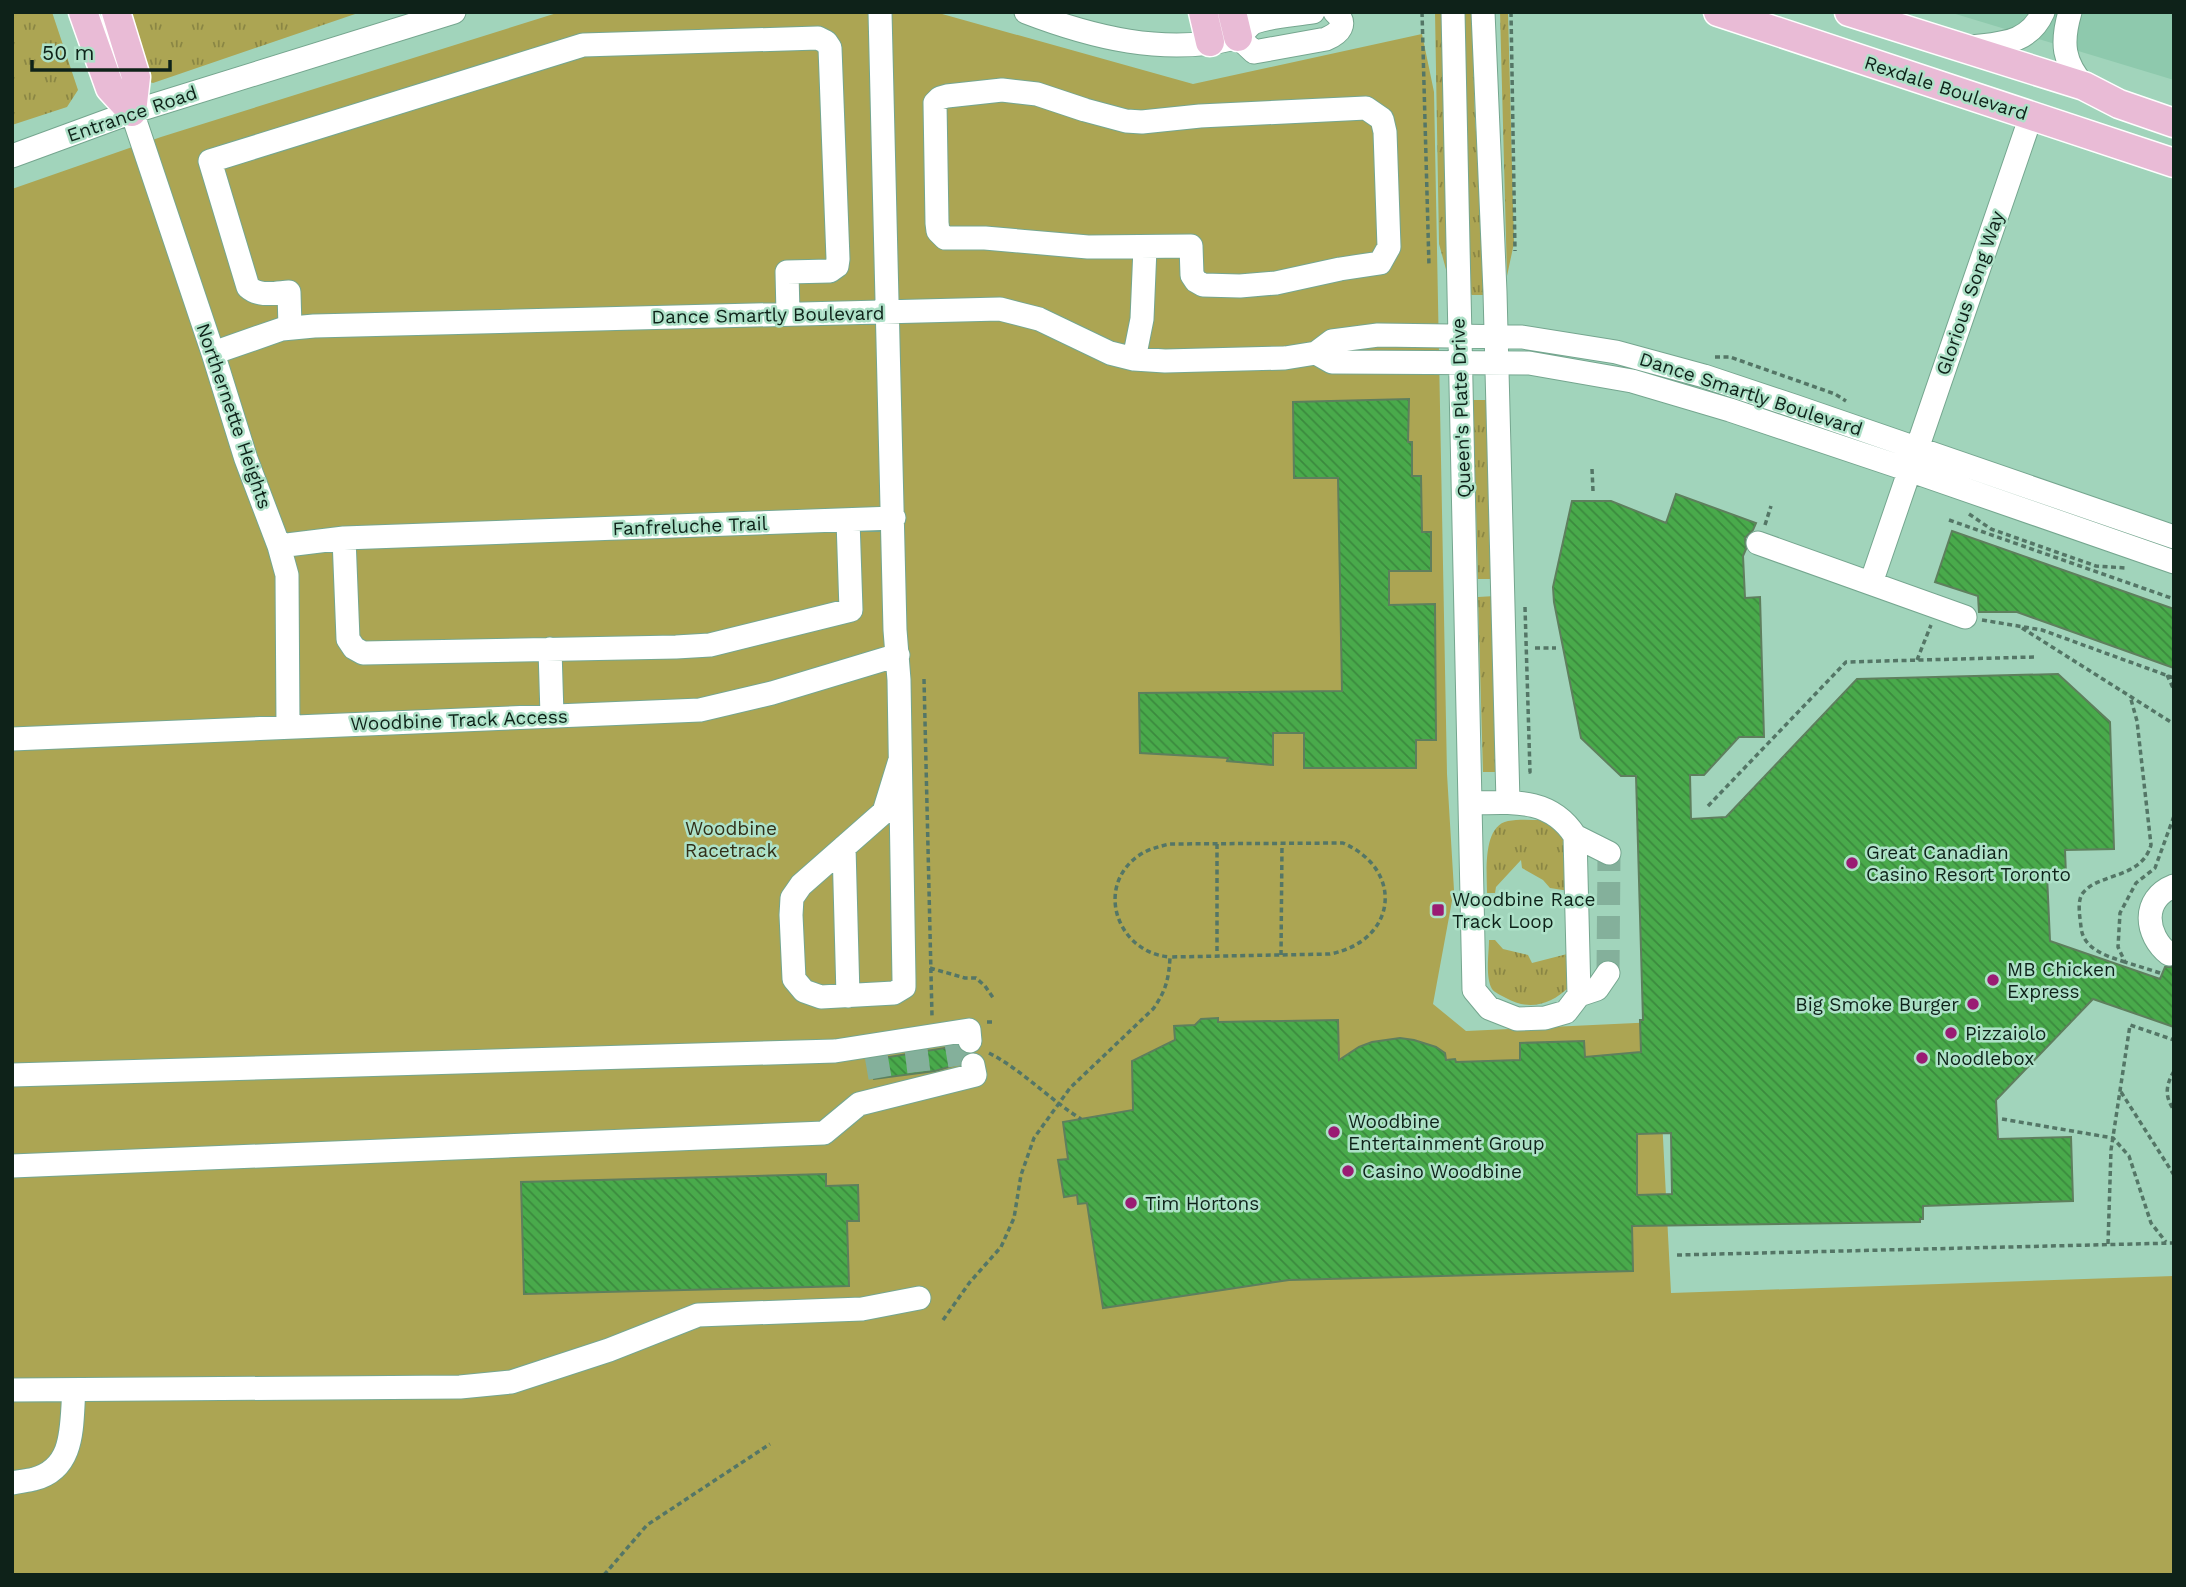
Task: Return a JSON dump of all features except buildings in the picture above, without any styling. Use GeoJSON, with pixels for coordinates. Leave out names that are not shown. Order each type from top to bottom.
{"type":"FeatureCollection","features":[{"type":"Feature","properties":{"kind":"main road"},"geometry":{"type":"LineString","coordinates":[[83,12],[110,88],[132,112]]}},
{"type":"Feature","properties":{"kind":"main road"},"geometry":{"type":"LineString","coordinates":[[116,12],[136,77],[132,112]]}},
{"type":"Feature","properties":{"kind":"main road"},"geometry":{"type":"LineString","coordinates":[[1203,12],[1210,42]]}},
{"type":"Feature","properties":{"kind":"main road","name":"Rexdale Boulevard"},"geometry":{"type":"LineString","coordinates":[[1718,12],[2174,163]]}},
{"type":"Feature","properties":{"kind":"main road"},"geometry":{"type":"LineString","coordinates":[[1849,12],[2084,86],[2119,104],[2174,123]]}},
{"type":"Feature","properties":{"kind":"street","name":"Entrance Road"},"geometry":{"type":"LineString","coordinates":[[12,156],[132,112],[454,12]]}},
{"type":"Feature","properties":{"kind":"street"},"geometry":{"type":"LineString","coordinates":[[880,12],[898,656],[900,760],[904,986],[894,993],[848,996],[821,997],[804,991],[793,979],[792,898],[801,885],[884,812],[900,760]]}},
{"type":"Feature","properties":{"kind":"street"},"geometry":{"type":"LineString","coordinates":[[1026,12],[1064,26],[1150,45],[1210,42],[1235,25],[1313,12]]}},
{"type":"Feature","properties":{"kind":"street"},"geometry":{"type":"LineString","coordinates":[[1235,25],[1254,51],[1336,35],[1342,26],[1341,19],[1335,12]]}},
{"type":"Feature","properties":{"kind":"street","name":"Queen's Plate Drive"},"geometry":{"type":"LineString","coordinates":[[1453,12],[1474,990],[1489,1008],[1517,1019],[1545,1018],[1566,1012],[1579,995],[1597,989],[1608,973]]}},
{"type":"Feature","properties":{"kind":"street","name":"Queen's Plate Drive"},"geometry":{"type":"LineString","coordinates":[[1483,12],[1496,336],[1508,803]]}},
{"type":"Feature","properties":{"kind":"street"},"geometry":{"type":"LineString","coordinates":[[1960,49],[2024,37],[2034,28],[2043,12]]}},
{"type":"Feature","properties":{"kind":"street"},"geometry":{"type":"LineString","coordinates":[[2070,12],[2064,33],[2066,58],[2071,71],[2084,86]]}},
{"type":"Feature","properties":{"kind":"street"},"geometry":{"type":"LineString","coordinates":[[290,328],[289,292],[260,293],[253,292],[248,287],[210,160],[583,45],[818,38],[830,48],[838,259],[837,266],[830,271],[787,272],[788,314]]}},
{"type":"Feature","properties":{"kind":"street"},"geometry":{"type":"LineString","coordinates":[[1019,90],[1126,121],[1355,108],[1366,108],[1382,119],[1385,132],[1389,247],[1380,264],[1340,269],[1276,283],[1203,285],[1192,275],[1191,246],[1145,248],[1088,247],[985,238],[953,239],[941,235],[937,223],[935,103],[947,96],[1019,90]]}},
{"type":"Feature","properties":{"kind":"street","name":"Northernette Heights"},"geometry":{"type":"LineString","coordinates":[[132,112],[246,460],[279,546],[287,575],[288,727]]}},
{"type":"Feature","properties":{"kind":"street","name":"Glorious Song Way"},"geometry":{"type":"LineString","coordinates":[[1871,583],[2031,116]]}},
{"type":"Feature","properties":{"kind":"street"},"geometry":{"type":"LineString","coordinates":[[1134,359],[1142,319],[1145,248]]}},
{"type":"Feature","properties":{"kind":"street","name":"Dance Smartly Boulevard"},"geometry":{"type":"LineString","coordinates":[[213,353],[290,328],[338,325],[1000,309],[1039,319],[1110,353],[1165,362],[1285,358],[1316,353],[1332,341],[1378,335],[1522,337],[1616,352],[1704,376],[2174,562]]}},
{"type":"Feature","properties":{"kind":"street","name":"Dance Smartly Boulevard"},"geometry":{"type":"LineString","coordinates":[[1316,353],[1332,362],[1533,363],[1632,381],[1912,459],[2174,537]]}},
{"type":"Feature","properties":{"kind":"street","name":"Fanfreluche Trail"},"geometry":{"type":"LineString","coordinates":[[279,546],[344,538],[894,518]]}},
{"type":"Feature","properties":{"kind":"street"},"geometry":{"type":"LineString","coordinates":[[344,538],[348,639],[354,648],[363,653],[710,645],[851,610],[848,520]]}},
{"type":"Feature","properties":{"kind":"street"},"geometry":{"type":"LineString","coordinates":[[1761,536],[1871,583],[1965,617]]}},
{"type":"Feature","properties":{"kind":"street"},"geometry":{"type":"LineString","coordinates":[[550,649],[552,716]]}},
{"type":"Feature","properties":{"kind":"street","name":"Woodbine Track Access"},"geometry":{"type":"LineString","coordinates":[[12,739],[700,710],[772,694],[898,656]]}},
{"type":"Feature","properties":{"kind":"street"},"geometry":{"type":"LineString","coordinates":[[1472,803],[1508,803],[1549,810],[1565,821],[1575,836],[1609,853]]}},
{"type":"Feature","properties":{"kind":"street"},"geometry":{"type":"LineString","coordinates":[[1575,836],[1579,995]]}},
{"type":"Feature","properties":{"kind":"street"},"geometry":{"type":"LineString","coordinates":[[844,847],[848,996]]}},
{"type":"Feature","properties":{"kind":"street"},"geometry":{"type":"LineString","coordinates":[[2169,954],[2158,946],[2150,921],[2152,908],[2159,896],[2174,886]]}},
{"type":"Feature","properties":{"kind":"street"},"geometry":{"type":"LineString","coordinates":[[12,1075],[835,1051],[927,1058]]}},
{"type":"Feature","properties":{"kind":"street"},"geometry":{"type":"LineString","coordinates":[[12,1166],[824,1133],[859,1104],[927,1058]]}},
{"type":"Feature","properties":{"kind":"street"},"geometry":{"type":"LineString","coordinates":[[12,1390],[460,1387],[511,1382],[609,1350],[698,1315],[862,1309],[919,1298]]}},
{"type":"Feature","properties":{"kind":"street"},"geometry":{"type":"LineString","coordinates":[[12,1483],[35,1479],[50,1472],[62,1460],[70,1445],[74,1390]]}},
{"type":"Feature","properties":{"kind":"path"},"geometry":{"type":"LineString","coordinates":[[1422,12],[1429,266]]}},
{"type":"Feature","properties":{"kind":"path"},"geometry":{"type":"LineString","coordinates":[[1511,12],[1517,242],[1514,260]]}},
{"type":"Feature","properties":{"kind":"path"},"geometry":{"type":"LineString","coordinates":[[1592,469],[1592,491]]}},
{"type":"Feature","properties":{"kind":"path"},"geometry":{"type":"LineString","coordinates":[[1761,536],[1771,506]]}},
{"type":"Feature","properties":{"kind":"path"},"geometry":{"type":"LineString","coordinates":[[1965,511],[1991,529],[2096,566],[2129,568]]}},
{"type":"Feature","properties":{"kind":"path"},"geometry":{"type":"LineString","coordinates":[[1949,520],[2174,599]]}},
{"type":"Feature","properties":{"kind":"path"},"geometry":{"type":"LineString","coordinates":[[1965,617],[2042,630],[2174,678]]}},
{"type":"Feature","properties":{"kind":"path"},"geometry":{"type":"LineString","coordinates":[[2021,627],[2174,724]]}},
{"type":"Feature","properties":{"kind":"path"},"geometry":{"type":"LineString","coordinates":[[1917,660],[1926,636]]}},
{"type":"Feature","properties":{"kind":"path"},"geometry":{"type":"LineString","coordinates":[[1535,648],[1556,648]]}},
{"type":"Feature","properties":{"kind":"path"},"geometry":{"type":"LineString","coordinates":[[1708,806],[1846,662],[2034,657]]}},
{"type":"Feature","properties":{"kind":"path"},"geometry":{"type":"LineString","coordinates":[[2167,675],[2174,690]]}},
{"type":"Feature","properties":{"kind":"path"},"geometry":{"type":"LineString","coordinates":[[924,679],[930,968],[927,1058]]}},
{"type":"Feature","properties":{"kind":"path"},"geometry":{"type":"LineString","coordinates":[[2124,962],[2103,956],[2092,948],[2082,932],[2079,903],[2083,894],[2091,887],[2138,865],[2147,857],[2151,845],[2137,721],[2130,696]]}},
{"type":"Feature","properties":{"kind":"path"},"geometry":{"type":"LineString","coordinates":[[2161,852],[2174,816]]}},
{"type":"Feature","properties":{"kind":"path"},"geometry":{"type":"LineString","coordinates":[[1343,843],[1360,850],[1373,862],[1385,895],[1383,913],[1375,929],[1363,942],[1348,950],[1330,954],[1170,957],[1158,956],[1141,949],[1128,937],[1119,922],[1117,887],[1124,870],[1136,857],[1152,848],[1169,844],[1282,844],[1343,843]]}},
{"type":"Feature","properties":{"kind":"path"},"geometry":{"type":"LineString","coordinates":[[1217,844],[1217,956]]}},
{"type":"Feature","properties":{"kind":"path"},"geometry":{"type":"LineString","coordinates":[[1281,955],[1282,844]]}},
{"type":"Feature","properties":{"kind":"path"},"geometry":{"type":"LineString","coordinates":[[943,1320],[970,1282],[1001,1247],[1014,1218],[1021,1175],[1034,1138],[1070,1088],[1153,1009],[1169,980],[1170,957]]}},
{"type":"Feature","properties":{"kind":"path"},"geometry":{"type":"LineString","coordinates":[[930,968],[965,978],[976,978],[994,999]]}},
{"type":"Feature","properties":{"kind":"path"},"geometry":{"type":"LineString","coordinates":[[927,1058],[995,1022]]}},
{"type":"Feature","properties":{"kind":"path"},"geometry":{"type":"LineString","coordinates":[[2108,1244],[2113,1138],[2130,1025],[2174,1040]]}},
{"type":"Feature","properties":{"kind":"path"},"geometry":{"type":"LineString","coordinates":[[927,1058],[1000,1059],[1081,1119]]}},
{"type":"Feature","properties":{"kind":"path"},"geometry":{"type":"LineString","coordinates":[[2174,1071],[2166,1083],[2167,1101],[2174,1110]]}},
{"type":"Feature","properties":{"kind":"path"},"geometry":{"type":"LineString","coordinates":[[2120,1090],[2174,1175]]}},
{"type":"Feature","properties":{"kind":"path"},"geometry":{"type":"LineString","coordinates":[[2001,1119],[2113,1138],[2129,1156],[2151,1223],[2166,1243]]}},
{"type":"Feature","properties":{"kind":"path"},"geometry":{"type":"LineString","coordinates":[[1677,1255],[2174,1243]]}},
{"type":"Feature","properties":{"kind":"path"},"geometry":{"type":"LineString","coordinates":[[604,1575],[647,1525],[770,1444]]}},
{"type":"Feature","properties":{"kind":"shaded area"},"geometry":{"type":"Polygon","coordinates":[[[1949,12],[2174,12],[2174,80],[1949,12]]]}},
{"type":"Feature","properties":{"kind":"green space"},"geometry":{"type":"Polygon","coordinates":[[[12,12],[52,12],[78,90],[67,107],[12,125],[12,12]]]}},
{"type":"Feature","properties":{"kind":"green space"},"geometry":{"type":"Polygon","coordinates":[[[111,12],[361,12],[153,83],[131,76],[111,12]]]}},
{"type":"Feature","properties":{"kind":"green space","name":"Woodbine Racetrack"},"geometry":{"type":"Polygon","coordinates":[[[560,12],[935,12],[1193,84],[1422,34],[1434,92],[1447,774],[1454,890],[1433,1004],[1466,1031],[1657,1022],[1671,1293],[2174,1276],[2174,1575],[12,1575],[12,189],[161,137],[560,12]]]}},
{"type":"Feature","properties":{"kind":"green space"},"geometry":{"type":"Polygon","coordinates":[[[1435,12],[1445,12],[1447,273],[1439,244],[1435,12]]]}},
{"type":"Feature","properties":{"kind":"green space"},"geometry":{"type":"Polygon","coordinates":[[[1464,12],[1472,12],[1475,121],[1485,228],[1484,295],[1469,293],[1464,12]]]}},
{"type":"Feature","properties":{"kind":"green space"},"geometry":{"type":"Polygon","coordinates":[[[1500,12],[1508,12],[1514,243],[1507,276],[1500,12]]]}},
{"type":"Feature","properties":{"kind":"green space"},"geometry":{"type":"Polygon","coordinates":[[[1473,400],[1489,400],[1494,579],[1478,579],[1473,400]]]}},
{"type":"Feature","properties":{"kind":"green space"},"geometry":{"type":"Polygon","coordinates":[[[1495,596],[1499,772],[1483,772],[1478,597],[1495,596]]]}},
{"type":"Feature","properties":{"kind":"green space"},"geometry":{"type":"Polygon","coordinates":[[[1508,821],[1547,821],[1565,838],[1569,891],[1550,888],[1543,880],[1522,868],[1521,860],[1496,887],[1495,893],[1487,893],[1488,852],[1494,832],[1508,821]]]}},
{"type":"Feature","properties":{"kind":"green space"},"geometry":{"type":"Polygon","coordinates":[[[1489,940],[1495,940],[1503,949],[1528,955],[1532,963],[1571,953],[1569,987],[1547,1002],[1531,1005],[1514,1002],[1496,993],[1489,978],[1489,940]]]}},
{"type":"Feature","properties":{"kind":"tunnel"},"geometry":{"type":"LineString","coordinates":[[1608,973],[1609,853]]}},
{"type":"Feature","properties":{"kind":"tunnel"},"geometry":{"type":"LineString","coordinates":[[956,1043],[960,1067]]}},
{"type":"Feature","properties":{"kind":"tunnel"},"geometry":{"type":"LineString","coordinates":[[916,1049],[919,1073]]}},
{"type":"Feature","properties":{"kind":"tunnel"},"geometry":{"type":"LineString","coordinates":[[876,1055],[880,1078]]}},
{"type":"Feature","properties":{"kind":"place","name":"Great Canadian Casino Resort Toronto"},"geometry":{"type":"Point","coordinates":[1852,863]}},
{"type":"Feature","properties":{"kind":"place","name":"Woodbine Race Track Loop"},"geometry":{"type":"Point","coordinates":[1438,910]}},
{"type":"Feature","properties":{"kind":"place","name":"MB Chicken Express"},"geometry":{"type":"Point","coordinates":[1993,980]}},
{"type":"Feature","properties":{"kind":"place","name":"Big Smoke Burger"},"geometry":{"type":"Point","coordinates":[1973,1004]}},
{"type":"Feature","properties":{"kind":"place","name":"Pizzaiolo"},"geometry":{"type":"Point","coordinates":[1951,1033]}},
{"type":"Feature","properties":{"kind":"place","name":"Noodlebox"},"geometry":{"type":"Point","coordinates":[1922,1058]}},
{"type":"Feature","properties":{"kind":"place","name":"Woodbine Entertainment Group"},"geometry":{"type":"Point","coordinates":[1334,1132]}},
{"type":"Feature","properties":{"kind":"place","name":"Casino Woodbine"},"geometry":{"type":"Point","coordinates":[1348,1171]}},
{"type":"Feature","properties":{"kind":"place","name":"Tim Hortons"},"geometry":{"type":"Point","coordinates":[1131,1203]}}]}
